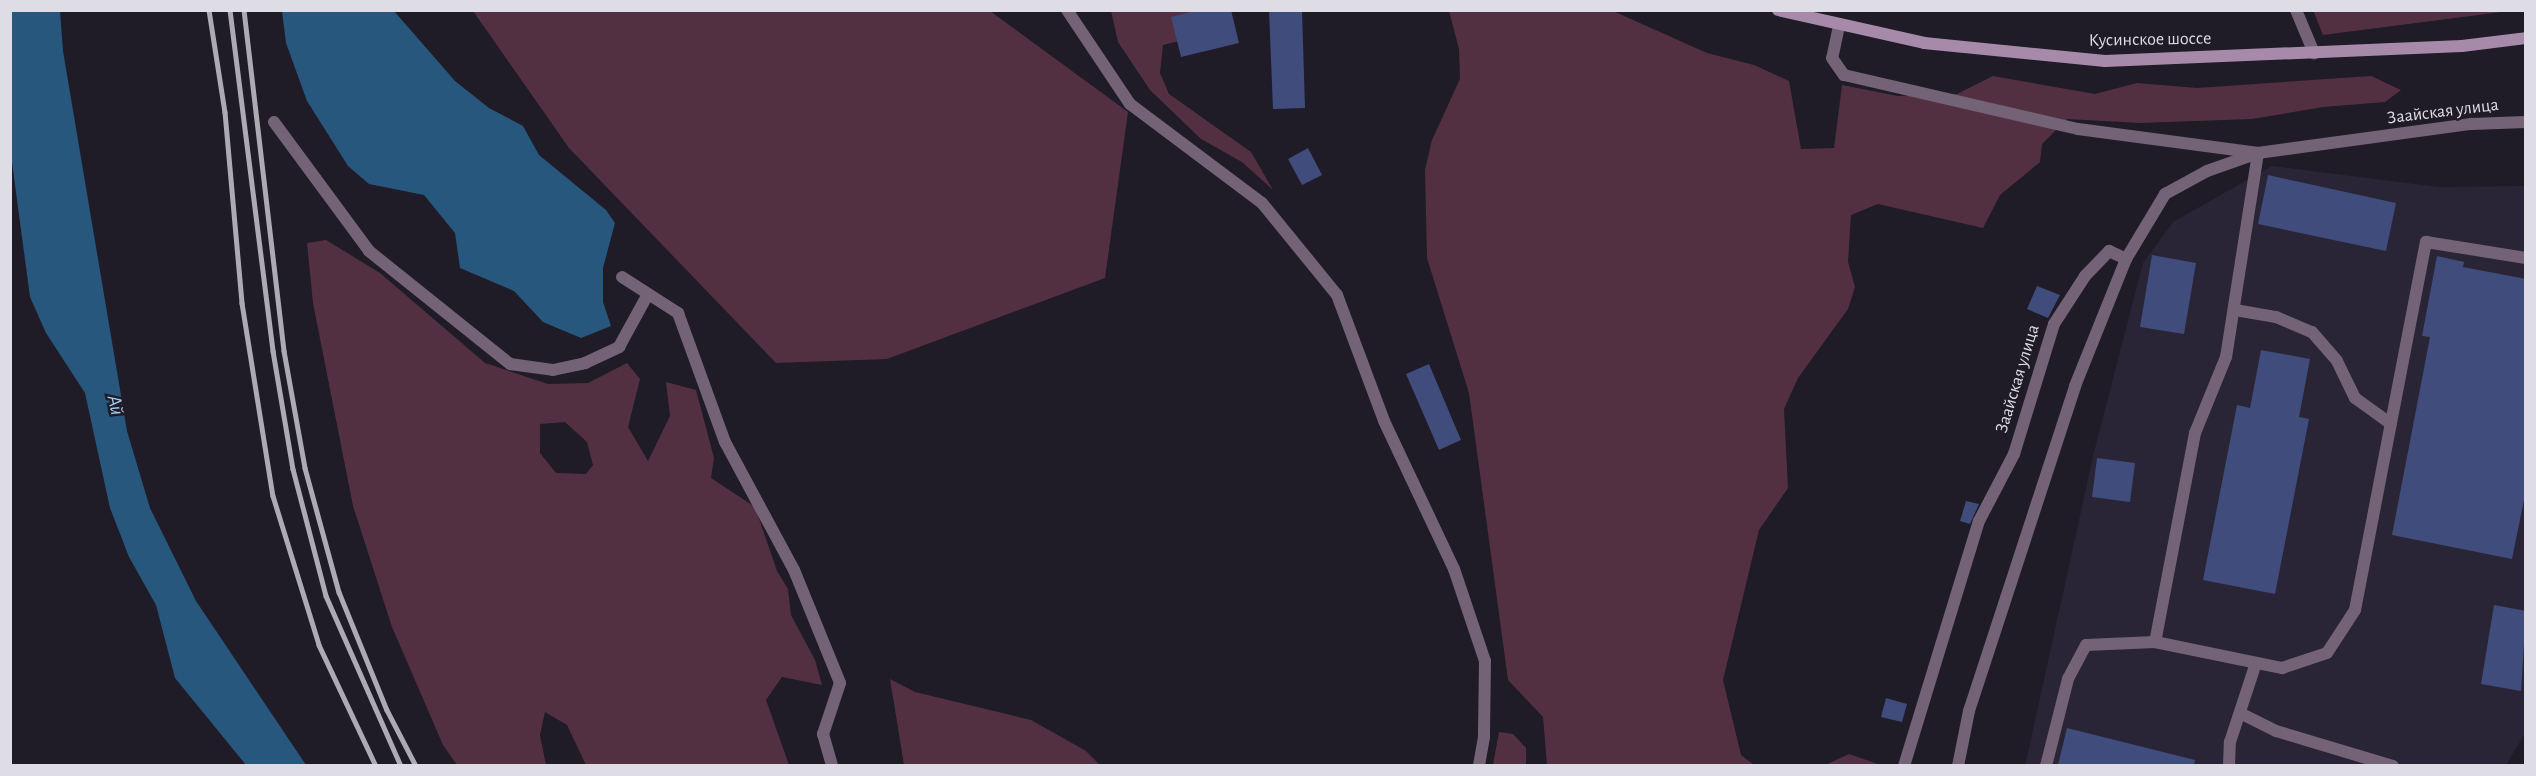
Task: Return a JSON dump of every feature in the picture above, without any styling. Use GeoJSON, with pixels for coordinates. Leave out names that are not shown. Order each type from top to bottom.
{"type":"FeatureCollection","features":[{"type":"Feature","properties":{"kind":"main road","name":"Кусинское шоссе"},"geometry":{"type":"LineString","coordinates":[[1778,10],[1839,26],[2007,55],[2094,60],[2314,53],[2526,38]]}},
{"type":"Feature","properties":{"kind":"street"},"geometry":{"type":"LineString","coordinates":[[1067,10],[1130,105],[1262,203],[1337,295],[1384,421],[1454,569],[1485,661],[1484,738],[1479,765]]}},
{"type":"Feature","properties":{"kind":"street"},"geometry":{"type":"LineString","coordinates":[[2296,10],[2314,53]]}},
{"type":"Feature","properties":{"kind":"street"},"geometry":{"type":"LineString","coordinates":[[1839,26],[1832,57],[1844,75],[2078,129],[2258,153],[2226,357],[2195,433],[2155,642]]}},
{"type":"Feature","properties":{"kind":"street"},"geometry":{"type":"LineString","coordinates":[[274,122],[369,250],[510,364],[553,370],[585,363],[619,347],[648,294]]}},
{"type":"Feature","properties":{"kind":"street","name":"Заайская улица"},"geometry":{"type":"LineString","coordinates":[[1904,765],[1979,521],[2014,454],[2054,324],[2085,276],[2109,251],[2126,259],[2164,194],[2207,171],[2258,153],[2471,124],[2526,122]]}},
{"type":"Feature","properties":{"kind":"street"},"geometry":{"type":"LineString","coordinates":[[2046,765],[2068,678],[2086,645],[2155,642],[2282,668],[2327,653],[2355,610],[2426,242],[2526,258]]}},
{"type":"Feature","properties":{"kind":"street"},"geometry":{"type":"LineString","coordinates":[[1958,765],[1969,711],[2075,386],[2126,259]]}},
{"type":"Feature","properties":{"kind":"street"},"geometry":{"type":"LineString","coordinates":[[622,277],[678,313],[725,442],[794,570],[840,683],[823,734],[832,765]]}},
{"type":"Feature","properties":{"kind":"street"},"geometry":{"type":"LineString","coordinates":[[2235,310],[2276,316],[2312,332],[2337,361],[2355,398],[2391,424]]}},
{"type":"Feature","properties":{"kind":"street"},"geometry":{"type":"LineString","coordinates":[[2229,765],[2240,713],[2256,663]]}},
{"type":"Feature","properties":{"kind":"street"},"geometry":{"type":"LineString","coordinates":[[2240,713],[2276,731],[2393,765]]}},
{"type":"Feature","properties":{"kind":"shaded area"},"geometry":{"type":"Polygon","coordinates":[[[2313,10],[2509,10],[2509,11],[2323,35],[2313,10]]]}},
{"type":"Feature","properties":{"kind":"shaded area"},"geometry":{"type":"Polygon","coordinates":[[[473,11],[990,11],[1128,112],[1105,278],[887,359],[776,363],[569,148],[473,11]]]}},
{"type":"Feature","properties":{"kind":"shaded area"},"geometry":{"type":"Polygon","coordinates":[[[1111,11],[1225,11],[1187,39],[1163,45],[1160,73],[1169,94],[1251,152],[1273,190],[1242,162],[1201,139],[1150,90],[1118,42],[1111,11]]]}},
{"type":"Feature","properties":{"kind":"shaded area"},"geometry":{"type":"Polygon","coordinates":[[[1449,11],[1613,11],[1707,53],[1754,65],[1789,81],[1801,149],[1834,148],[1842,85],[1898,96],[1957,94],[1993,76],[2095,94],[2137,83],[2197,88],[2371,76],[2401,90],[2385,102],[2323,107],[2252,119],[2140,123],[2067,119],[2042,144],[2040,162],[2000,195],[1983,228],[1878,204],[1851,215],[1848,262],[1855,287],[1848,309],[1798,378],[1784,409],[1788,488],[1759,530],[1723,680],[1741,755],[1754,765],[1547,765],[1543,717],[1508,680],[1469,393],[1427,258],[1425,170],[1432,140],[1460,79],[1459,49],[1449,11]]]}},
{"type":"Feature","properties":{"kind":"shaded area"},"geometry":{"type":"Polygon","coordinates":[[[2272,166],[2439,187],[2525,186],[2526,732],[2506,765],[2025,766],[2094,452],[2143,263],[2173,222],[2272,166]]]}},
{"type":"Feature","properties":{"kind":"shaded area"},"geometry":{"type":"Polygon","coordinates":[[[326,240],[380,273],[485,363],[548,384],[588,383],[627,363],[640,379],[628,427],[648,461],[670,416],[666,382],[696,390],[714,458],[711,478],[755,507],[777,571],[788,589],[791,615],[815,660],[822,685],[782,677],[766,700],[789,765],[586,765],[567,725],[545,712],[540,735],[546,765],[457,765],[443,745],[392,627],[353,506],[313,303],[307,243],[326,240]],[[565,422],[540,424],[540,453],[556,473],[586,474],[593,465],[587,442],[565,422]]]}},
{"type":"Feature","properties":{"kind":"shaded area"},"geometry":{"type":"Polygon","coordinates":[[[890,679],[915,692],[1031,720],[1086,751],[1100,765],[904,765],[890,679]]]}},
{"type":"Feature","properties":{"kind":"shaded area"},"geometry":{"type":"Polygon","coordinates":[[[1499,732],[1513,734],[1526,748],[1526,765],[1493,765],[1499,732]]]}},
{"type":"Feature","properties":{"kind":"shaded area"},"geometry":{"type":"Polygon","coordinates":[[[1849,754],[1878,764],[1879,765],[1825,765],[1849,754]]]}},
{"type":"Feature","properties":{"kind":"water","name":"Ай"},"geometry":{"type":"Polygon","coordinates":[[[10,11],[60,11],[63,51],[127,431],[150,508],[196,601],[306,765],[246,765],[175,678],[156,605],[129,557],[110,508],[85,393],[46,333],[30,297],[11,155],[10,11]]]}},
{"type":"Feature","properties":{"kind":"water"},"geometry":{"type":"Polygon","coordinates":[[[282,11],[394,11],[455,81],[489,108],[523,126],[539,155],[606,210],[615,223],[603,268],[603,302],[611,326],[581,338],[543,322],[514,291],[460,268],[455,233],[424,195],[369,184],[348,166],[307,101],[286,43],[282,11]]]}},
{"type":"Feature","properties":{"kind":"building"},"geometry":{"type":"Polygon","coordinates":[[[1198,10],[1231,10],[1239,43],[1181,57],[1171,17],[1198,10]]]}},
{"type":"Feature","properties":{"kind":"building"},"geometry":{"type":"Polygon","coordinates":[[[1269,10],[1302,10],[1305,108],[1273,109],[1269,10]]]}},
{"type":"Feature","properties":{"kind":"building"},"geometry":{"type":"Polygon","coordinates":[[[1308,148],[1322,175],[1302,185],[1288,159],[1308,148]]]}},
{"type":"Feature","properties":{"kind":"building"},"geometry":{"type":"Polygon","coordinates":[[[2268,175],[2396,203],[2386,251],[2258,224],[2268,175]]]}},
{"type":"Feature","properties":{"kind":"building"},"geometry":{"type":"Polygon","coordinates":[[[2152,255],[2196,263],[2184,334],[2140,327],[2152,255]]]}},
{"type":"Feature","properties":{"kind":"building"},"geometry":{"type":"Polygon","coordinates":[[[2437,256],[2464,262],[2463,267],[2526,279],[2526,490],[2512,559],[2392,535],[2430,337],[2422,336],[2437,256]]]}},
{"type":"Feature","properties":{"kind":"building"},"geometry":{"type":"Polygon","coordinates":[[[2037,286],[2060,295],[2048,318],[2027,309],[2037,286]]]}},
{"type":"Feature","properties":{"kind":"building"},"geometry":{"type":"Polygon","coordinates":[[[2261,350],[2310,359],[2299,417],[2309,419],[2275,594],[2203,580],[2237,405],[2250,408],[2261,350]]]}},
{"type":"Feature","properties":{"kind":"building"},"geometry":{"type":"Polygon","coordinates":[[[1429,364],[1461,440],[1439,450],[1406,374],[1429,364]]]}},
{"type":"Feature","properties":{"kind":"building"},"geometry":{"type":"Polygon","coordinates":[[[2097,458],[2135,463],[2130,502],[2092,497],[2097,458]]]}},
{"type":"Feature","properties":{"kind":"building"},"geometry":{"type":"Polygon","coordinates":[[[1966,501],[1979,504],[1970,524],[1960,521],[1966,501]]]}},
{"type":"Feature","properties":{"kind":"building"},"geometry":{"type":"Polygon","coordinates":[[[2494,605],[2526,611],[2521,691],[2481,684],[2494,605]]]}},
{"type":"Feature","properties":{"kind":"building"},"geometry":{"type":"Polygon","coordinates":[[[1886,698],[1907,704],[1902,722],[1881,717],[1886,698]]]}},
{"type":"Feature","properties":{"kind":"building"},"geometry":{"type":"Polygon","coordinates":[[[2067,728],[2195,760],[2194,765],[2058,765],[2067,728]]]}},
{"type":"Feature","properties":{"kind":"railway"},"geometry":{"type":"LineString","coordinates":[[209,10],[225,112],[242,303],[273,496],[319,645],[376,766]]}},
{"type":"Feature","properties":{"kind":"railway"},"geometry":{"type":"LineString","coordinates":[[230,10],[273,351],[293,469],[326,596],[401,766]]}},
{"type":"Feature","properties":{"kind":"railway"},"geometry":{"type":"LineString","coordinates":[[244,10],[284,351],[305,468],[339,592],[387,710],[416,766]]}}]}
